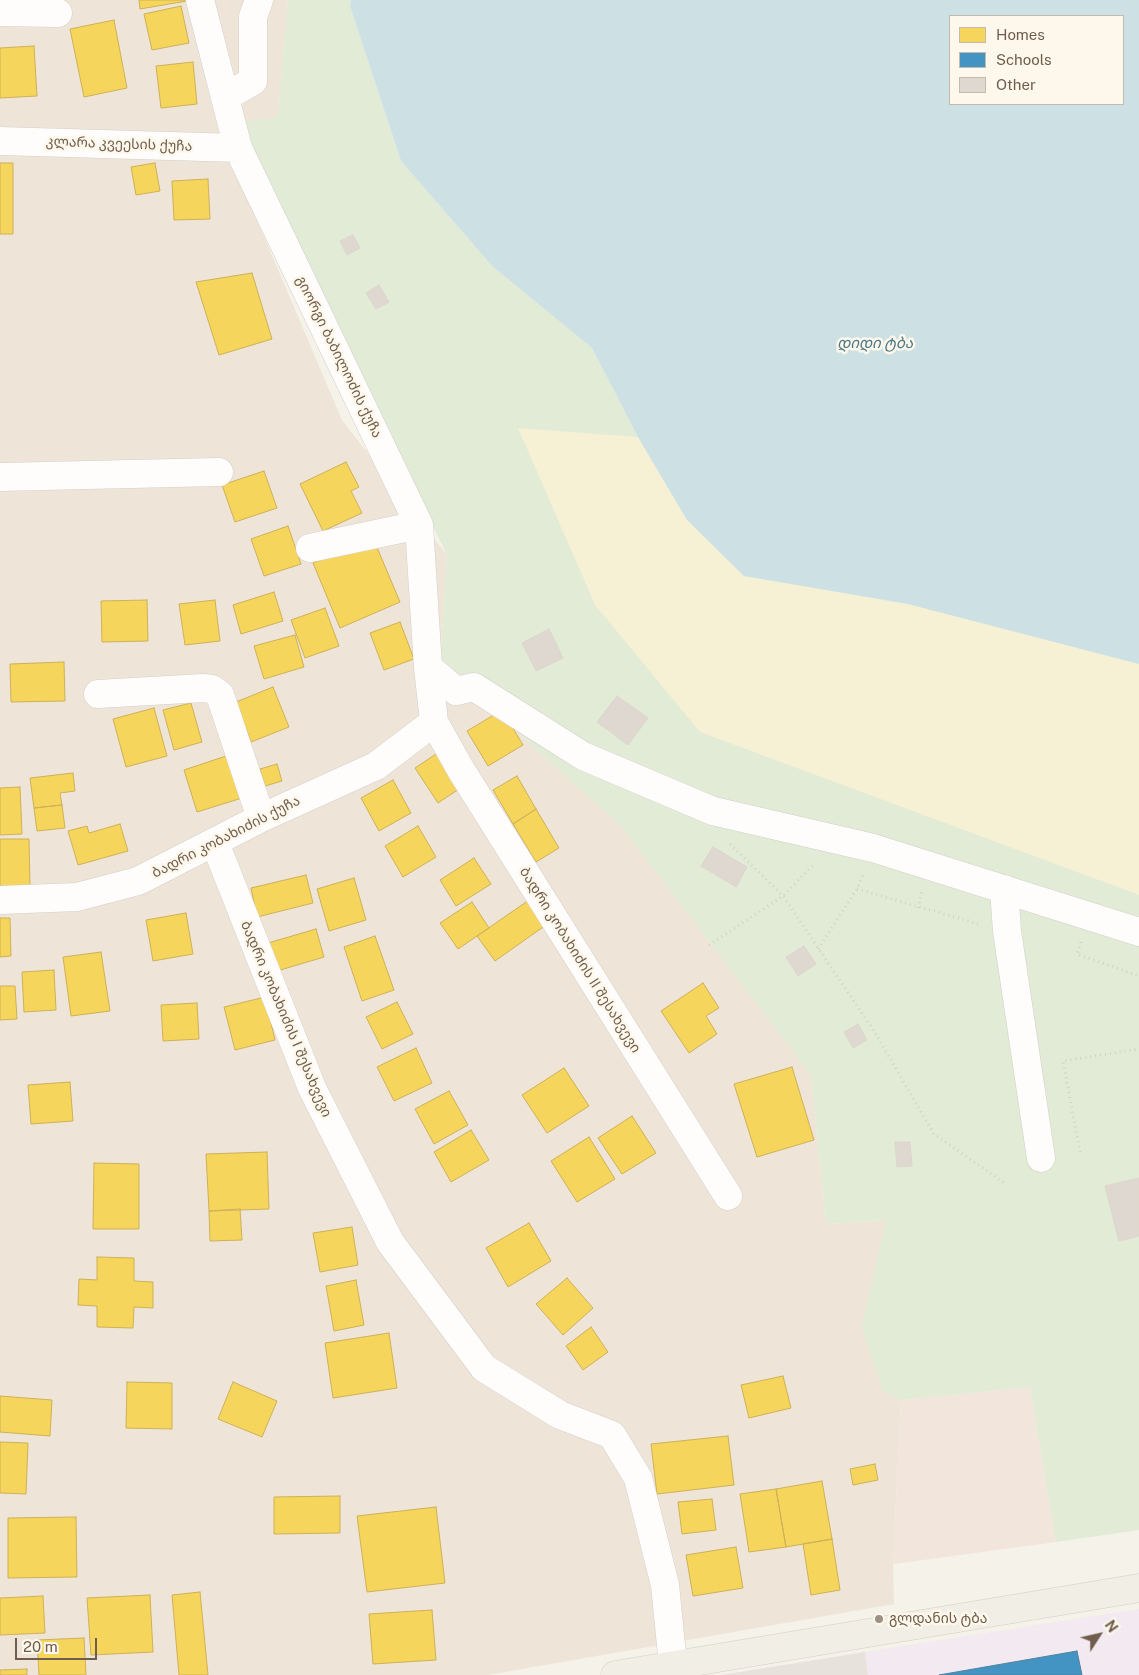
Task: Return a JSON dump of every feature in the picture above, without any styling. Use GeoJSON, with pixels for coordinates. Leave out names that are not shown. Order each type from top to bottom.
{"type":"FeatureCollection","features":[{"type":"Feature","properties":{"kind":"main road"},"geometry":{"type":"LineString","coordinates":[[615,1675],[1139,1588]]}},
{"type":"Feature","properties":{"kind":"street","name":"გიორგი ბაბილოძის ქუჩა"},"geometry":{"type":"LineString","coordinates":[[200,0],[238,148],[419,525],[428,667],[434,722]]}},
{"type":"Feature","properties":{"kind":"street"},"geometry":{"type":"LineString","coordinates":[[225,97],[253,81],[252,16],[259,0]]}},
{"type":"Feature","properties":{"kind":"street"},"geometry":{"type":"LineString","coordinates":[[0,12],[58,13]]}},
{"type":"Feature","properties":{"kind":"street","name":"კლარა კვეესის ქუჩა"},"geometry":{"type":"LineString","coordinates":[[0,141],[238,148]]}},
{"type":"Feature","properties":{"kind":"street"},"geometry":{"type":"LineString","coordinates":[[0,477],[219,472]]}},
{"type":"Feature","properties":{"kind":"street"},"geometry":{"type":"LineString","coordinates":[[310,548],[419,525]]}},
{"type":"Feature","properties":{"kind":"street"},"geometry":{"type":"LineString","coordinates":[[428,667],[456,691],[474,687],[584,756],[713,811],[873,848],[1139,932]]}},
{"type":"Feature","properties":{"kind":"street"},"geometry":{"type":"LineString","coordinates":[[98,694],[203,688],[212,689],[220,695],[261,818]]}},
{"type":"Feature","properties":{"kind":"street","name":"ბადრი კობახიძის ქუჩა"},"geometry":{"type":"LineString","coordinates":[[0,900],[77,896],[138,881],[261,818],[376,766],[434,722]]}},
{"type":"Feature","properties":{"kind":"street","name":"ბადრი კობახიძის II შესახვევი"},"geometry":{"type":"LineString","coordinates":[[434,722],[461,770],[728,1196]]}},
{"type":"Feature","properties":{"kind":"street","name":"ბადრი კობახიძის I შესახვევი"},"geometry":{"type":"LineString","coordinates":[[215,843],[312,1088],[390,1242],[484,1368],[560,1415],[612,1435],[638,1478],[665,1585],[673,1665]]}},
{"type":"Feature","properties":{"kind":"street"},"geometry":{"type":"LineString","coordinates":[[1004,889],[1007,931],[1041,1158]]}},
{"type":"Feature","properties":{"kind":"path"},"geometry":{"type":"LineString","coordinates":[[713,811],[725,840],[783,896],[874,1031],[934,1134],[1004,1183]]}},
{"type":"Feature","properties":{"kind":"path"},"geometry":{"type":"LineString","coordinates":[[709,945],[783,896],[838,839]]}},
{"type":"Feature","properties":{"kind":"path"},"geometry":{"type":"LineString","coordinates":[[818,949],[857,889],[873,848]]}},
{"type":"Feature","properties":{"kind":"path"},"geometry":{"type":"LineString","coordinates":[[857,889],[1007,931]]}},
{"type":"Feature","properties":{"kind":"path"},"geometry":{"type":"LineString","coordinates":[[1088,915],[1077,954],[1139,976]]}},
{"type":"Feature","properties":{"kind":"path"},"geometry":{"type":"LineString","coordinates":[[1080,1152],[1063,1061],[1139,1049]]}},
{"type":"Feature","properties":{"kind":"shaded area"},"geometry":{"type":"Polygon","coordinates":[[[0,0],[288,0],[278,118],[217,126],[342,420],[447,555],[440,663],[620,825],[811,1075],[826,1224],[887,1220],[862,1327],[883,1390],[901,1400],[893,1564],[894,1604],[488,1675],[0,1675],[0,0]]]}},
{"type":"Feature","properties":{"kind":"shaded area"},"geometry":{"type":"Polygon","coordinates":[[[1030,1387],[1056,1542],[893,1564],[901,1400],[1030,1387]]]}},
{"type":"Feature","properties":{"kind":"shaded area"},"geometry":{"type":"Polygon","coordinates":[[[1139,1609],[1139,1675],[868,1675],[865,1652],[1139,1609]]]}},
{"type":"Feature","properties":{"kind":"shaded area"},"geometry":{"type":"Polygon","coordinates":[[[865,1652],[868,1675],[721,1675],[865,1652]]]}},
{"type":"Feature","properties":{"kind":"green space"},"geometry":{"type":"Polygon","coordinates":[[[288,0],[351,0],[350,6],[401,161],[492,266],[592,348],[638,437],[687,520],[744,576],[908,604],[1139,664],[1139,1530],[1056,1542],[1030,1387],[901,1400],[883,1391],[862,1327],[886,1220],[826,1224],[811,1075],[620,825],[440,663],[447,555],[264,176],[244,122],[278,117],[288,0]]]}},
{"type":"Feature","properties":{"kind":"sand"},"geometry":{"type":"Polygon","coordinates":[[[518,428],[638,437],[687,520],[744,576],[908,604],[1139,664],[1139,895],[700,732],[595,605],[518,428]]]}},
{"type":"Feature","properties":{"kind":"water","name":"დიდი ტბა"},"geometry":{"type":"Polygon","coordinates":[[[351,0],[1139,0],[1139,664],[908,604],[744,576],[687,520],[638,437],[592,348],[492,266],[401,161],[350,6],[351,0]]]}},
{"type":"Feature","properties":{"kind":"building: Homes"},"geometry":{"type":"Polygon","coordinates":[[[139,0],[187,0],[187,1],[140,9],[139,0]]]}},
{"type":"Feature","properties":{"kind":"building: Homes"},"geometry":{"type":"Polygon","coordinates":[[[181,6],[189,43],[152,50],[144,14],[181,6]]]}},
{"type":"Feature","properties":{"kind":"building: Homes"},"geometry":{"type":"Polygon","coordinates":[[[114,20],[127,88],[84,97],[70,29],[114,20]]]}},
{"type":"Feature","properties":{"kind":"building: Homes"},"geometry":{"type":"Polygon","coordinates":[[[34,46],[37,96],[0,98],[0,48],[34,46]]]}},
{"type":"Feature","properties":{"kind":"building: Homes"},"geometry":{"type":"Polygon","coordinates":[[[193,62],[197,104],[161,108],[156,66],[193,62]]]}},
{"type":"Feature","properties":{"kind":"building: Homes"},"geometry":{"type":"Polygon","coordinates":[[[0,163],[13,163],[13,234],[0,234],[0,163]]]}},
{"type":"Feature","properties":{"kind":"building: Homes"},"geometry":{"type":"Polygon","coordinates":[[[155,163],[160,191],[136,195],[131,167],[155,163]]]}},
{"type":"Feature","properties":{"kind":"building: Homes"},"geometry":{"type":"Polygon","coordinates":[[[208,179],[210,219],[174,220],[172,181],[208,179]]]}},
{"type":"Feature","properties":{"kind":"building: Homes"},"geometry":{"type":"Polygon","coordinates":[[[252,273],[272,339],[219,355],[196,282],[252,273]]]}},
{"type":"Feature","properties":{"kind":"building: Homes"},"geometry":{"type":"Polygon","coordinates":[[[346,462],[359,487],[351,491],[362,513],[323,531],[300,484],[346,462]]]}},
{"type":"Feature","properties":{"kind":"building: Homes"},"geometry":{"type":"Polygon","coordinates":[[[264,471],[277,508],[235,522],[222,485],[264,471]]]}},
{"type":"Feature","properties":{"kind":"building: Homes"},"geometry":{"type":"Polygon","coordinates":[[[288,526],[301,564],[264,576],[251,539],[288,526]]]}},
{"type":"Feature","properties":{"kind":"building: Homes"},"geometry":{"type":"Polygon","coordinates":[[[373,538],[400,602],[340,628],[313,563],[373,538]]]}},
{"type":"Feature","properties":{"kind":"building: Homes"},"geometry":{"type":"Polygon","coordinates":[[[274,592],[283,621],[241,634],[233,605],[274,592]]]}},
{"type":"Feature","properties":{"kind":"building: Homes"},"geometry":{"type":"Polygon","coordinates":[[[147,600],[148,641],[102,642],[101,601],[147,600]]]}},
{"type":"Feature","properties":{"kind":"building: Homes"},"geometry":{"type":"Polygon","coordinates":[[[215,600],[220,641],[185,645],[179,604],[215,600]]]}},
{"type":"Feature","properties":{"kind":"building: Homes"},"geometry":{"type":"Polygon","coordinates":[[[325,608],[339,646],[305,658],[291,620],[325,608]]]}},
{"type":"Feature","properties":{"kind":"building: Homes"},"geometry":{"type":"Polygon","coordinates":[[[400,622],[414,659],[384,670],[370,633],[400,622]]]}},
{"type":"Feature","properties":{"kind":"building: Homes"},"geometry":{"type":"Polygon","coordinates":[[[295,635],[304,667],[264,679],[254,646],[295,635]]]}},
{"type":"Feature","properties":{"kind":"building: Homes"},"geometry":{"type":"Polygon","coordinates":[[[64,662],[65,701],[11,702],[10,664],[64,662]]]}},
{"type":"Feature","properties":{"kind":"building: Homes"},"geometry":{"type":"Polygon","coordinates":[[[273,687],[289,727],[251,742],[236,702],[273,687]]]}},
{"type":"Feature","properties":{"kind":"building: Homes"},"geometry":{"type":"Polygon","coordinates":[[[191,703],[202,742],[174,750],[163,710],[191,703]]]}},
{"type":"Feature","properties":{"kind":"building: Homes"},"geometry":{"type":"Polygon","coordinates":[[[154,708],[167,756],[126,767],[113,719],[154,708]]]}},
{"type":"Feature","properties":{"kind":"building: Homes"},"geometry":{"type":"Polygon","coordinates":[[[502,710],[523,745],[488,766],[467,731],[502,710]]]}},
{"type":"Feature","properties":{"kind":"building: Homes"},"geometry":{"type":"Polygon","coordinates":[[[436,754],[459,789],[438,803],[415,768],[436,754]]]}},
{"type":"Feature","properties":{"kind":"building: Homes"},"geometry":{"type":"Polygon","coordinates":[[[229,755],[242,798],[197,812],[184,770],[229,755]]]}},
{"type":"Feature","properties":{"kind":"building: Homes"},"geometry":{"type":"Polygon","coordinates":[[[277,764],[282,781],[265,786],[260,769],[277,764]]]}},
{"type":"Feature","properties":{"kind":"building: Homes"},"geometry":{"type":"Polygon","coordinates":[[[73,773],[75,791],[60,793],[62,805],[34,808],[30,778],[73,773]]]}},
{"type":"Feature","properties":{"kind":"building: Homes"},"geometry":{"type":"Polygon","coordinates":[[[517,776],[536,809],[513,824],[493,790],[517,776]]]}},
{"type":"Feature","properties":{"kind":"building: Homes"},"geometry":{"type":"Polygon","coordinates":[[[393,780],[411,813],[379,831],[361,798],[393,780]]]}},
{"type":"Feature","properties":{"kind":"building: Homes"},"geometry":{"type":"Polygon","coordinates":[[[20,787],[22,834],[0,835],[0,788],[20,787]]]}},
{"type":"Feature","properties":{"kind":"building: Homes"},"geometry":{"type":"Polygon","coordinates":[[[62,805],[65,828],[37,831],[34,808],[62,805]]]}},
{"type":"Feature","properties":{"kind":"building: Homes"},"geometry":{"type":"Polygon","coordinates":[[[536,809],[559,848],[536,862],[513,824],[536,809]]]}},
{"type":"Feature","properties":{"kind":"building: Homes"},"geometry":{"type":"Polygon","coordinates":[[[120,824],[128,851],[78,865],[68,831],[87,826],[89,833],[120,824]]]}},
{"type":"Feature","properties":{"kind":"building: Homes"},"geometry":{"type":"Polygon","coordinates":[[[418,826],[436,857],[403,877],[385,846],[418,826]]]}},
{"type":"Feature","properties":{"kind":"building: Homes"},"geometry":{"type":"Polygon","coordinates":[[[0,839],[29,839],[30,886],[0,886],[0,839]]]}},
{"type":"Feature","properties":{"kind":"building: Homes"},"geometry":{"type":"Polygon","coordinates":[[[474,858],[491,884],[456,906],[440,880],[474,858]]]}},
{"type":"Feature","properties":{"kind":"building: Homes"},"geometry":{"type":"Polygon","coordinates":[[[306,875],[313,903],[257,917],[251,888],[306,875]]]}},
{"type":"Feature","properties":{"kind":"building: Homes"},"geometry":{"type":"Polygon","coordinates":[[[354,878],[366,920],[329,931],[317,889],[354,878]]]}},
{"type":"Feature","properties":{"kind":"building: Homes"},"geometry":{"type":"Polygon","coordinates":[[[529,900],[546,925],[495,961],[477,936],[529,900]]]}},
{"type":"Feature","properties":{"kind":"building: Homes"},"geometry":{"type":"Polygon","coordinates":[[[472,902],[489,928],[458,949],[440,923],[472,902]]]}},
{"type":"Feature","properties":{"kind":"building: Homes"},"geometry":{"type":"Polygon","coordinates":[[[186,913],[193,954],[153,961],[146,920],[186,913]]]}},
{"type":"Feature","properties":{"kind":"building: Homes"},"geometry":{"type":"Polygon","coordinates":[[[0,918],[10,918],[11,956],[0,957],[0,918]]]}},
{"type":"Feature","properties":{"kind":"building: Homes"},"geometry":{"type":"Polygon","coordinates":[[[316,929],[324,957],[277,971],[268,943],[316,929]]]}},
{"type":"Feature","properties":{"kind":"building: Homes"},"geometry":{"type":"Polygon","coordinates":[[[375,936],[394,990],[362,1001],[344,947],[375,936]]]}},
{"type":"Feature","properties":{"kind":"building: Homes"},"geometry":{"type":"Polygon","coordinates":[[[101,952],[110,1011],[71,1016],[63,957],[101,952]]]}},
{"type":"Feature","properties":{"kind":"building: Homes"},"geometry":{"type":"Polygon","coordinates":[[[54,970],[56,1010],[24,1012],[22,972],[54,970]]]}},
{"type":"Feature","properties":{"kind":"building: Homes"},"geometry":{"type":"Polygon","coordinates":[[[703,983],[719,1008],[706,1016],[717,1034],[689,1053],[661,1011],[703,983]]]}},
{"type":"Feature","properties":{"kind":"building: Homes"},"geometry":{"type":"Polygon","coordinates":[[[0,986],[15,986],[17,1019],[0,1020],[0,986]]]}},
{"type":"Feature","properties":{"kind":"building: Homes"},"geometry":{"type":"Polygon","coordinates":[[[265,997],[275,1040],[235,1050],[224,1007],[265,997]]]}},
{"type":"Feature","properties":{"kind":"building: Homes"},"geometry":{"type":"Polygon","coordinates":[[[397,1002],[413,1034],[382,1049],[366,1017],[397,1002]]]}},
{"type":"Feature","properties":{"kind":"building: Homes"},"geometry":{"type":"Polygon","coordinates":[[[197,1003],[199,1039],[163,1041],[161,1005],[197,1003]]]}},
{"type":"Feature","properties":{"kind":"building: Homes"},"geometry":{"type":"Polygon","coordinates":[[[416,1048],[432,1083],[394,1101],[377,1067],[416,1048]]]}},
{"type":"Feature","properties":{"kind":"building: Homes"},"geometry":{"type":"Polygon","coordinates":[[[792,1067],[814,1140],[757,1157],[734,1084],[792,1067]]]}},
{"type":"Feature","properties":{"kind":"building: Homes"},"geometry":{"type":"Polygon","coordinates":[[[564,1068],[589,1106],[547,1133],[522,1095],[564,1068]]]}},
{"type":"Feature","properties":{"kind":"building: Homes"},"geometry":{"type":"Polygon","coordinates":[[[70,1082],[73,1121],[31,1124],[28,1085],[70,1082]]]}},
{"type":"Feature","properties":{"kind":"building: Homes"},"geometry":{"type":"Polygon","coordinates":[[[449,1091],[468,1125],[434,1144],[415,1109],[449,1091]]]}},
{"type":"Feature","properties":{"kind":"building: Homes"},"geometry":{"type":"Polygon","coordinates":[[[632,1116],[656,1153],[622,1174],[598,1138],[632,1116]]]}},
{"type":"Feature","properties":{"kind":"building: Homes"},"geometry":{"type":"Polygon","coordinates":[[[471,1130],[489,1160],[451,1182],[434,1152],[471,1130]]]}},
{"type":"Feature","properties":{"kind":"building: Homes"},"geometry":{"type":"Polygon","coordinates":[[[589,1137],[615,1179],[577,1202],[551,1161],[589,1137]]]}},
{"type":"Feature","properties":{"kind":"building: Homes"},"geometry":{"type":"Polygon","coordinates":[[[267,1152],[269,1209],[209,1211],[206,1154],[267,1152]]]}},
{"type":"Feature","properties":{"kind":"building: Homes"},"geometry":{"type":"Polygon","coordinates":[[[94,1163],[139,1164],[139,1229],[93,1229],[94,1163]]]}},
{"type":"Feature","properties":{"kind":"building: Homes"},"geometry":{"type":"Polygon","coordinates":[[[240,1209],[242,1240],[210,1241],[209,1211],[240,1209]]]}},
{"type":"Feature","properties":{"kind":"building: Homes"},"geometry":{"type":"Polygon","coordinates":[[[529,1223],[551,1261],[508,1287],[486,1248],[529,1223]]]}},
{"type":"Feature","properties":{"kind":"building: Homes"},"geometry":{"type":"Polygon","coordinates":[[[352,1227],[358,1265],[320,1272],[313,1233],[352,1227]]]}},
{"type":"Feature","properties":{"kind":"building: Homes"},"geometry":{"type":"Polygon","coordinates":[[[97,1257],[134,1258],[134,1281],[153,1282],[153,1308],[134,1307],[133,1328],[97,1327],[97,1306],[78,1305],[79,1279],[97,1280],[97,1257]]]}},
{"type":"Feature","properties":{"kind":"building: Homes"},"geometry":{"type":"Polygon","coordinates":[[[567,1278],[593,1308],[563,1335],[536,1304],[567,1278]]]}},
{"type":"Feature","properties":{"kind":"building: Homes"},"geometry":{"type":"Polygon","coordinates":[[[356,1280],[364,1325],[334,1331],[326,1286],[356,1280]]]}},
{"type":"Feature","properties":{"kind":"building: Homes"},"geometry":{"type":"Polygon","coordinates":[[[591,1327],[608,1352],[583,1370],[566,1346],[591,1327]]]}},
{"type":"Feature","properties":{"kind":"building: Homes"},"geometry":{"type":"Polygon","coordinates":[[[389,1333],[397,1388],[333,1398],[325,1343],[389,1333]]]}},
{"type":"Feature","properties":{"kind":"building: Homes"},"geometry":{"type":"Polygon","coordinates":[[[783,1376],[791,1408],[749,1418],[741,1385],[783,1376]]]}},
{"type":"Feature","properties":{"kind":"building: Homes"},"geometry":{"type":"Polygon","coordinates":[[[127,1382],[172,1383],[172,1429],[126,1428],[127,1382]]]}},
{"type":"Feature","properties":{"kind":"building: Homes"},"geometry":{"type":"Polygon","coordinates":[[[233,1382],[277,1401],[262,1437],[218,1419],[233,1382]]]}},
{"type":"Feature","properties":{"kind":"building: Homes"},"geometry":{"type":"Polygon","coordinates":[[[0,1396],[52,1400],[50,1436],[0,1432],[0,1396]]]}},
{"type":"Feature","properties":{"kind":"building: Homes"},"geometry":{"type":"Polygon","coordinates":[[[728,1436],[734,1485],[657,1494],[651,1444],[728,1436]]]}},
{"type":"Feature","properties":{"kind":"building: Homes"},"geometry":{"type":"Polygon","coordinates":[[[0,1442],[28,1443],[26,1494],[0,1493],[0,1442]]]}},
{"type":"Feature","properties":{"kind":"building: Homes"},"geometry":{"type":"Polygon","coordinates":[[[875,1464],[878,1480],[853,1485],[850,1469],[875,1464]]]}},
{"type":"Feature","properties":{"kind":"building: Homes"},"geometry":{"type":"Polygon","coordinates":[[[822,1481],[832,1539],[786,1547],[776,1489],[822,1481]]]}},
{"type":"Feature","properties":{"kind":"building: Homes"},"geometry":{"type":"Polygon","coordinates":[[[776,1489],[786,1547],[749,1552],[740,1494],[776,1489]]]}},
{"type":"Feature","properties":{"kind":"building: Homes"},"geometry":{"type":"Polygon","coordinates":[[[340,1496],[340,1533],[274,1534],[274,1497],[340,1496]]]}},
{"type":"Feature","properties":{"kind":"building: Homes"},"geometry":{"type":"Polygon","coordinates":[[[712,1499],[716,1530],[682,1534],[678,1502],[712,1499]]]}},
{"type":"Feature","properties":{"kind":"building: Homes"},"geometry":{"type":"Polygon","coordinates":[[[436,1507],[445,1583],[367,1592],[357,1516],[436,1507]]]}},
{"type":"Feature","properties":{"kind":"building: Homes"},"geometry":{"type":"Polygon","coordinates":[[[76,1517],[77,1577],[8,1578],[8,1518],[76,1517]]]}},
{"type":"Feature","properties":{"kind":"building: Homes"},"geometry":{"type":"Polygon","coordinates":[[[832,1539],[840,1590],[811,1595],[803,1544],[832,1539]]]}},
{"type":"Feature","properties":{"kind":"building: Homes"},"geometry":{"type":"Polygon","coordinates":[[[736,1547],[743,1588],[693,1596],[686,1555],[736,1547]]]}},
{"type":"Feature","properties":{"kind":"building: Homes"},"geometry":{"type":"Polygon","coordinates":[[[200,1592],[208,1675],[179,1675],[172,1595],[200,1592]]]}},
{"type":"Feature","properties":{"kind":"building: Homes"},"geometry":{"type":"Polygon","coordinates":[[[150,1595],[153,1652],[91,1655],[87,1598],[150,1595]]]}},
{"type":"Feature","properties":{"kind":"building: Homes"},"geometry":{"type":"Polygon","coordinates":[[[43,1596],[45,1633],[0,1635],[0,1598],[43,1596]]]}},
{"type":"Feature","properties":{"kind":"building: Homes"},"geometry":{"type":"Polygon","coordinates":[[[432,1610],[436,1660],[373,1664],[369,1614],[432,1610]]]}},
{"type":"Feature","properties":{"kind":"building: Homes"},"geometry":{"type":"Polygon","coordinates":[[[84,1638],[86,1675],[39,1675],[37,1640],[84,1638]]]}},
{"type":"Feature","properties":{"kind":"building: Homes"},"geometry":{"type":"Polygon","coordinates":[[[27,1669],[27,1675],[0,1675],[0,1670],[27,1669]]]}},
{"type":"Feature","properties":{"kind":"building: Schools"},"geometry":{"type":"Polygon","coordinates":[[[1077,1651],[1082,1675],[939,1675],[1077,1651]]]}},
{"type":"Feature","properties":{"kind":"building: Other"},"geometry":{"type":"Polygon","coordinates":[[[353,235],[360,248],[347,255],[340,241],[353,235]]]}},
{"type":"Feature","properties":{"kind":"building: Other"},"geometry":{"type":"Polygon","coordinates":[[[379,285],[389,302],[376,309],[366,293],[379,285]]]}},
{"type":"Feature","properties":{"kind":"building: Other"},"geometry":{"type":"Polygon","coordinates":[[[549,629],[563,658],[536,671],[522,643],[549,629]]]}},
{"type":"Feature","properties":{"kind":"building: Other"},"geometry":{"type":"Polygon","coordinates":[[[617,696],[648,718],[628,745],[597,722],[617,696]]]}},
{"type":"Feature","properties":{"kind":"building: Other"},"geometry":{"type":"Polygon","coordinates":[[[713,847],[747,867],[736,887],[701,866],[713,847]]]}},
{"type":"Feature","properties":{"kind":"building: Other"},"geometry":{"type":"Polygon","coordinates":[[[804,946],[816,964],[798,976],[786,957],[804,946]]]}},
{"type":"Feature","properties":{"kind":"building: Other"},"geometry":{"type":"Polygon","coordinates":[[[858,1024],[867,1040],[853,1048],[844,1032],[858,1024]]]}},
{"type":"Feature","properties":{"kind":"building: Other"},"geometry":{"type":"Polygon","coordinates":[[[895,1142],[910,1142],[912,1166],[897,1167],[895,1142]]]}},
{"type":"Feature","properties":{"kind":"building: Other"},"geometry":{"type":"Polygon","coordinates":[[[1139,1178],[1139,1236],[1119,1241],[1105,1186],[1139,1178]]]}},
{"type":"Feature","properties":{"kind":"place","name":"გლდანის ტბა"},"geometry":{"type":"Point","coordinates":[879,1619]}}]}
